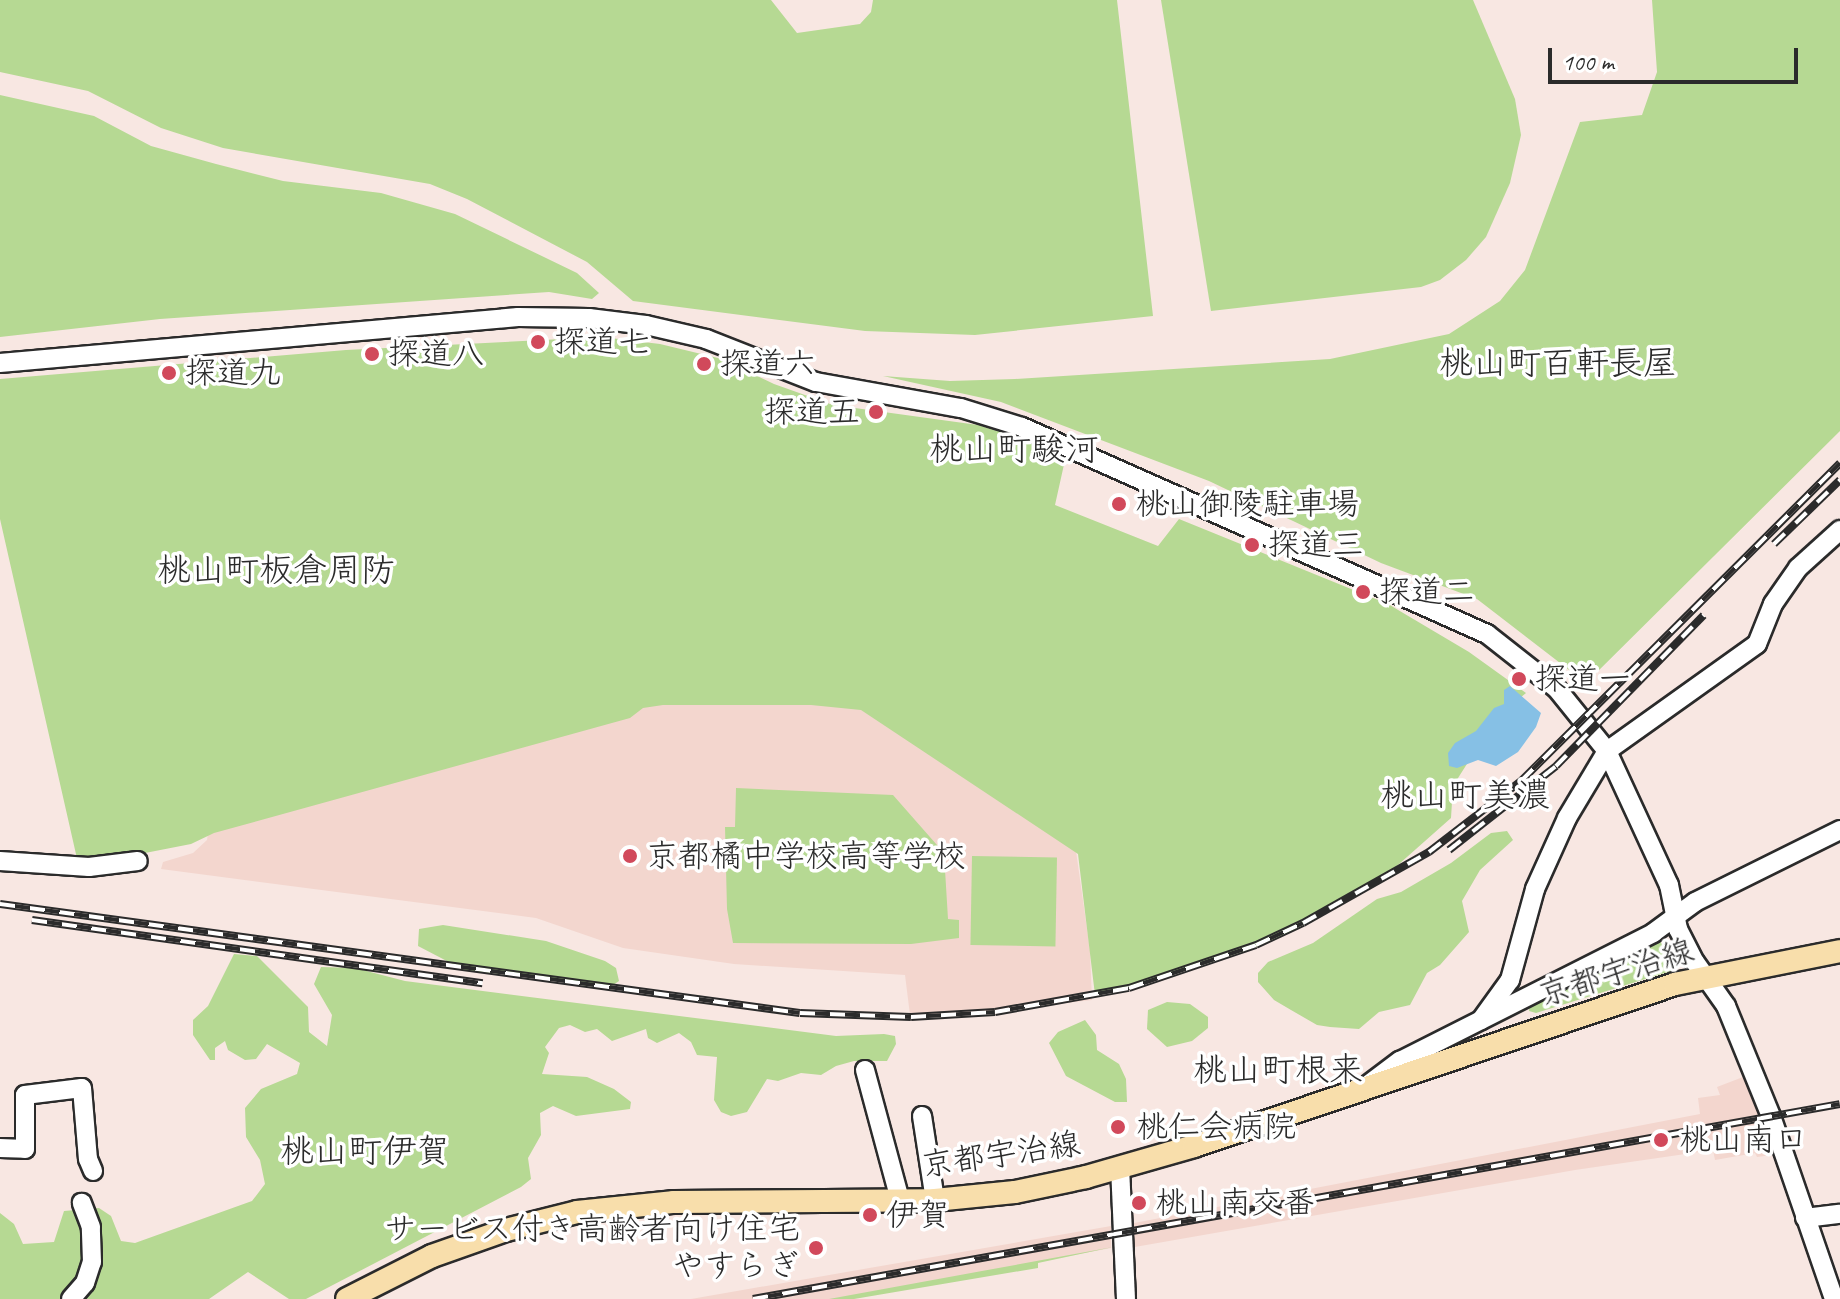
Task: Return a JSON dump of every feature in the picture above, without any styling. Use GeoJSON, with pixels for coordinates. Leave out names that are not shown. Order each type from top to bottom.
{"type":"FeatureCollection","features":[{"type":"Feature","properties":{"kind":"main road","name":"京都宇治線"},"geometry":{"type":"LineString","coordinates":[[347,1299],[432,1256],[506,1230],[577,1212],[674,1202],[935,1200],[1015,1192],[1194,1146],[1706,977],[1840,951]]}},
{"type":"Feature","properties":{"kind":"street"},"geometry":{"type":"LineString","coordinates":[[0,363],[518,317],[589,318],[676,331],[816,382],[961,408],[1022,427],[1487,634],[1522,658],[1557,689],[1607,751],[1669,885],[1678,929],[1726,1006],[1771,1116],[1834,1299]]}},
{"type":"Feature","properties":{"kind":"street"},"geometry":{"type":"LineString","coordinates":[[1481,1020],[1510,980],[1535,889],[1567,818],[1607,751],[1757,644],[1773,604],[1798,568],[1840,530]]}},
{"type":"Feature","properties":{"kind":"street"},"geometry":{"type":"LineString","coordinates":[[1360,1090],[1400,1061],[1653,933],[1695,902],[1840,830]]}},
{"type":"Feature","properties":{"kind":"street"},"geometry":{"type":"LineString","coordinates":[[0,861],[89,867],[138,861]]}},
{"type":"Feature","properties":{"kind":"street"},"geometry":{"type":"LineString","coordinates":[[865,1070],[900,1200]]}},
{"type":"Feature","properties":{"kind":"street"},"geometry":{"type":"LineString","coordinates":[[0,1148],[25,1149],[25,1095],[82,1088],[88,1159],[93,1171]]}},
{"type":"Feature","properties":{"kind":"street"},"geometry":{"type":"LineString","coordinates":[[922,1116],[935,1200]]}},
{"type":"Feature","properties":{"kind":"street"},"geometry":{"type":"LineString","coordinates":[[1120,1167],[1126,1299]]}},
{"type":"Feature","properties":{"kind":"street"},"geometry":{"type":"LineString","coordinates":[[71,1299],[85,1283],[92,1262],[91,1227],[82,1203]]}},
{"type":"Feature","properties":{"kind":"street"},"geometry":{"type":"LineString","coordinates":[[1805,1218],[1840,1214]]}},
{"type":"Feature","properties":{"kind":"shaded area","name":"京都橘中学校高等学校"},"geometry":{"type":"Polygon","coordinates":[[[660,702],[808,703],[858,707],[1076,851],[1090,950],[1092,1000],[975,1013],[910,1015],[905,975],[734,964],[623,948],[536,918],[161,869],[163,862],[193,853],[207,840],[208,833],[660,702]]]}},
{"type":"Feature","properties":{"kind":"shaded area"},"geometry":{"type":"Polygon","coordinates":[[[1743,1077],[1757,1107],[1772,1155],[1757,1157],[1755,1153],[1715,1160],[1713,1150],[1575,1170],[1129,1248],[1129,1224],[1700,1114],[1698,1098],[1720,1095],[1717,1087],[1743,1077]]]}},
{"type":"Feature","properties":{"kind":"shaded area"},"geometry":{"type":"Polygon","coordinates":[[[1111,1226],[1111,1248],[847,1299],[691,1299],[1111,1226]]]}},
{"type":"Feature","properties":{"kind":"green space"},"geometry":{"type":"Polygon","coordinates":[[[0,0],[771,0],[797,33],[860,24],[871,12],[873,0],[1117,0],[1153,316],[975,335],[865,331],[633,301],[587,262],[467,199],[430,184],[223,148],[161,128],[88,91],[0,72],[0,0]]]}},
{"type":"Feature","properties":{"kind":"green space"},"geometry":{"type":"Polygon","coordinates":[[[1161,0],[1473,0],[1515,99],[1521,135],[1510,183],[1486,237],[1466,260],[1440,280],[1421,287],[1211,311],[1161,0]]]}},
{"type":"Feature","properties":{"kind":"green space"},"geometry":{"type":"Polygon","coordinates":[[[1652,0],[1840,0],[1840,431],[1586,683],[1477,599],[1381,563],[1209,481],[1001,402],[883,376],[950,381],[1015,379],[1330,359],[1449,334],[1500,301],[1525,270],[1580,122],[1642,115],[1657,72],[1652,0]]]}},
{"type":"Feature","properties":{"kind":"green space"},"geometry":{"type":"Polygon","coordinates":[[[0,95],[94,116],[151,146],[216,164],[283,181],[381,193],[455,214],[577,273],[599,293],[592,299],[549,292],[160,319],[0,337],[0,95]]]}},
{"type":"Feature","properties":{"kind":"green space"},"geometry":{"type":"Polygon","coordinates":[[[602,337],[660,344],[722,359],[774,384],[833,405],[978,425],[1047,446],[1065,460],[1055,505],[1158,546],[1179,519],[1388,604],[1469,652],[1526,693],[1496,718],[1453,786],[1451,818],[1381,880],[1292,931],[1251,949],[1166,977],[1095,995],[1078,854],[861,710],[811,705],[663,705],[643,708],[630,718],[214,833],[191,844],[99,862],[78,863],[0,519],[0,379],[346,350],[602,337]]]}},
{"type":"Feature","properties":{"kind":"green space"},"geometry":{"type":"Polygon","coordinates":[[[736,788],[893,795],[944,853],[948,919],[959,920],[959,938],[911,944],[733,943],[727,909],[725,827],[735,827],[736,788]]]}},
{"type":"Feature","properties":{"kind":"green space"},"geometry":{"type":"Polygon","coordinates":[[[1507,831],[1513,840],[1480,870],[1462,901],[1469,932],[1440,965],[1427,973],[1410,1005],[1379,1012],[1359,1029],[1330,1027],[1317,1025],[1274,1000],[1258,982],[1258,973],[1268,962],[1313,943],[1377,899],[1401,892],[1451,863],[1491,833],[1507,831]]]}},
{"type":"Feature","properties":{"kind":"green space"},"geometry":{"type":"Polygon","coordinates":[[[972,856],[1057,857],[1055,946],[970,945],[972,856]]]}},
{"type":"Feature","properties":{"kind":"green space"},"geometry":{"type":"Polygon","coordinates":[[[443,925],[546,941],[605,961],[616,968],[619,981],[610,987],[586,986],[548,978],[466,971],[418,946],[419,929],[443,925]]]}},
{"type":"Feature","properties":{"kind":"green space"},"geometry":{"type":"Polygon","coordinates":[[[1659,939],[1673,964],[1671,971],[1536,1013],[1529,1011],[1530,1003],[1659,939]]]}},
{"type":"Feature","properties":{"kind":"green space"},"geometry":{"type":"Polygon","coordinates":[[[234,954],[257,956],[308,1007],[309,1032],[327,1046],[332,1015],[314,984],[321,967],[355,968],[405,981],[836,1036],[884,1034],[895,1036],[896,1044],[887,1061],[854,1061],[836,1066],[821,1075],[801,1073],[778,1081],[767,1079],[747,1112],[731,1116],[721,1112],[714,1100],[717,1057],[697,1055],[691,1042],[679,1033],[657,1043],[648,1038],[646,1029],[612,1041],[597,1029],[585,1032],[570,1025],[559,1028],[545,1047],[549,1053],[542,1074],[587,1077],[614,1089],[631,1102],[630,1109],[576,1116],[553,1106],[540,1113],[541,1135],[528,1158],[531,1179],[521,1187],[306,1299],[289,1299],[248,1272],[209,1299],[0,1299],[0,1213],[14,1224],[23,1244],[54,1242],[64,1211],[99,1208],[111,1216],[121,1241],[135,1243],[252,1201],[265,1184],[260,1160],[246,1137],[245,1108],[261,1089],[297,1074],[300,1063],[267,1044],[256,1059],[245,1060],[228,1050],[225,1041],[215,1048],[215,1060],[210,1060],[193,1035],[193,1020],[208,1006],[234,954]]]}},
{"type":"Feature","properties":{"kind":"green space"},"geometry":{"type":"Polygon","coordinates":[[[1167,1002],[1190,1004],[1208,1017],[1208,1028],[1192,1041],[1167,1047],[1147,1029],[1148,1010],[1167,1002]]]}},
{"type":"Feature","properties":{"kind":"green space"},"geometry":{"type":"Polygon","coordinates":[[[1085,1020],[1096,1035],[1097,1050],[1119,1064],[1126,1079],[1127,1102],[1115,1102],[1066,1076],[1049,1043],[1058,1032],[1085,1020]]]}},
{"type":"Feature","properties":{"kind":"green space"},"geometry":{"type":"Polygon","coordinates":[[[1113,1247],[1038,1263],[1038,1268],[854,1299],[829,1299],[1113,1247]]]}},
{"type":"Feature","properties":{"kind":"water"},"geometry":{"type":"Polygon","coordinates":[[[1510,686],[1541,713],[1536,727],[1518,752],[1496,766],[1478,760],[1457,768],[1449,766],[1448,753],[1455,743],[1476,731],[1494,708],[1504,704],[1504,690],[1510,686]]]}},
{"type":"Feature","properties":{"kind":"railway"},"geometry":{"type":"LineString","coordinates":[[0,904],[800,1013],[911,1017],[995,1012],[1129,988],[1256,945],[1303,923],[1429,852],[1522,780],[1840,463]]}},
{"type":"Feature","properties":{"kind":"railway"},"geometry":{"type":"LineString","coordinates":[[1774,544],[1840,480]]}},
{"type":"Feature","properties":{"kind":"railway"},"geometry":{"type":"LineString","coordinates":[[1449,850],[1556,766],[1704,615]]}},
{"type":"Feature","properties":{"kind":"railway"},"geometry":{"type":"LineString","coordinates":[[32,920],[483,983]]}},
{"type":"Feature","properties":{"kind":"railway"},"geometry":{"type":"LineString","coordinates":[[753,1299],[1840,1104]]}},
{"type":"Feature","properties":{"kind":"place","name":"探道七"},"geometry":{"type":"Point","coordinates":[538,342]}},
{"type":"Feature","properties":{"kind":"place","name":"探道八"},"geometry":{"type":"Point","coordinates":[372,354]}},
{"type":"Feature","properties":{"kind":"place","name":"探道六"},"geometry":{"type":"Point","coordinates":[704,364]}},
{"type":"Feature","properties":{"kind":"place","name":"探道九"},"geometry":{"type":"Point","coordinates":[169,373]}},
{"type":"Feature","properties":{"kind":"place","name":"探道五"},"geometry":{"type":"Point","coordinates":[876,412]}},
{"type":"Feature","properties":{"kind":"place","name":"桃山御陵駐車場"},"geometry":{"type":"Point","coordinates":[1119,504]}},
{"type":"Feature","properties":{"kind":"place","name":"探道三"},"geometry":{"type":"Point","coordinates":[1252,545]}},
{"type":"Feature","properties":{"kind":"place","name":"探道二"},"geometry":{"type":"Point","coordinates":[1363,592]}},
{"type":"Feature","properties":{"kind":"place","name":"探道一"},"geometry":{"type":"Point","coordinates":[1519,679]}},
{"type":"Feature","properties":{"kind":"place","name":"京都橘中学校高等学校"},"geometry":{"type":"Point","coordinates":[630,856]}},
{"type":"Feature","properties":{"kind":"place","name":"桃仁会病院"},"geometry":{"type":"Point","coordinates":[1118,1127]}},
{"type":"Feature","properties":{"kind":"place","name":"桃山南口"},"geometry":{"type":"Point","coordinates":[1661,1140]}},
{"type":"Feature","properties":{"kind":"place","name":"桃山南交番"},"geometry":{"type":"Point","coordinates":[1139,1203]}},
{"type":"Feature","properties":{"kind":"place","name":"伊賀"},"geometry":{"type":"Point","coordinates":[870,1215]}},
{"type":"Feature","properties":{"kind":"place","name":"サービス付き高齢者向け住宅 やすらぎ"},"geometry":{"type":"Point","coordinates":[816,1248]}},
{"type":"Feature","properties":{"kind":"district","name":"桃山町百軒長屋"},"geometry":{"type":"Point","coordinates":[1558,363]}},
{"type":"Feature","properties":{"kind":"district","name":"桃山町駿河"},"geometry":{"type":"Point","coordinates":[1014,449]}},
{"type":"Feature","properties":{"kind":"district","name":"桃山町板倉周防"},"geometry":{"type":"Point","coordinates":[276,570]}},
{"type":"Feature","properties":{"kind":"district","name":"桃山町美濃"},"geometry":{"type":"Point","coordinates":[1465,795]}},
{"type":"Feature","properties":{"kind":"district","name":"桃山町根来"},"geometry":{"type":"Point","coordinates":[1278,1070]}},
{"type":"Feature","properties":{"kind":"district","name":"桃山町伊賀"},"geometry":{"type":"Point","coordinates":[365,1151]}}]}
